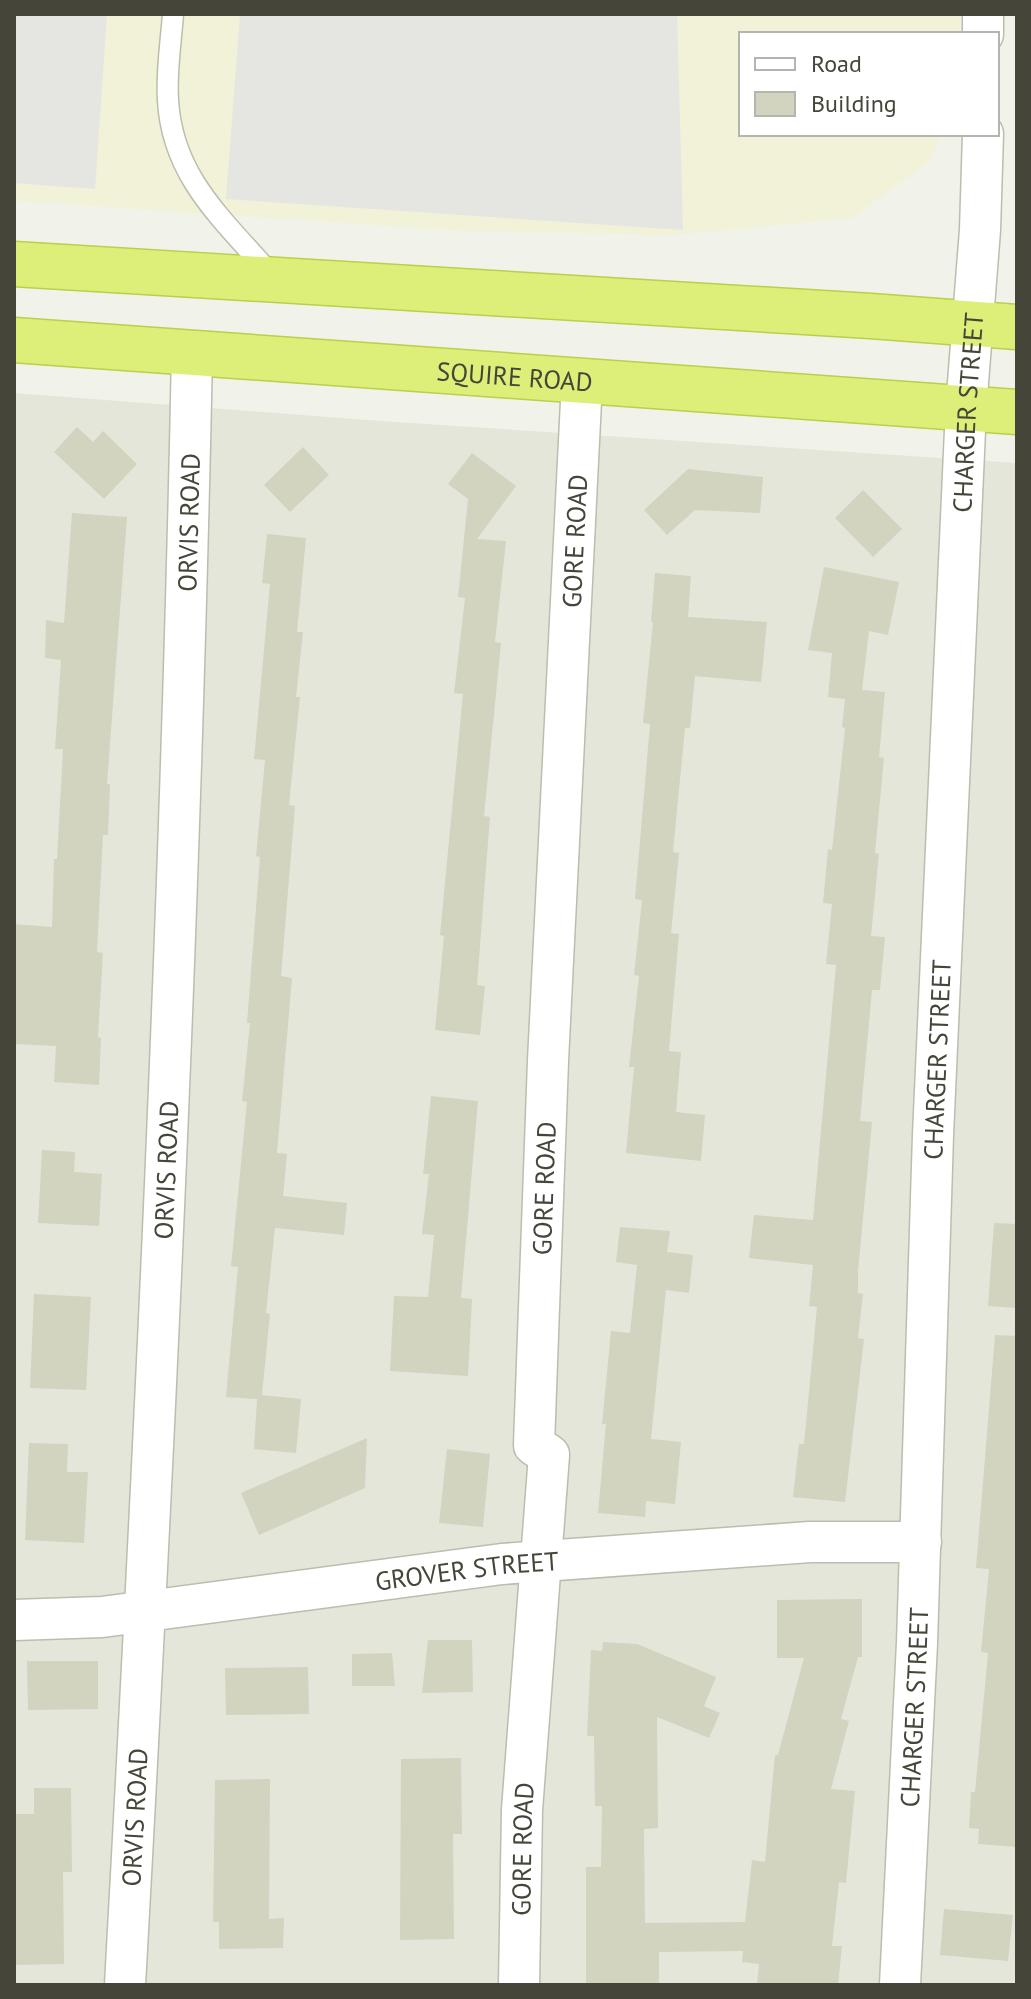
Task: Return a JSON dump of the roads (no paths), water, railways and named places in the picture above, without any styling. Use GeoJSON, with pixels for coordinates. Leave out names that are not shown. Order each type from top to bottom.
{"type":"FeatureCollection","features":[{"type":"Feature","properties":{"kind":"highway"},"geometry":{"type":"LineString","coordinates":[[14,264],[1017,327]]}},
{"type":"Feature","properties":{"kind":"highway","name":"SQUIRE ROAD"},"geometry":{"type":"LineString","coordinates":[[14,340],[1017,412]]}},
{"type":"Feature","properties":{"kind":"street","name":"CHARGER STREET"},"geometry":{"type":"LineString","coordinates":[[900,1985],[921,1542],[933,1135],[966,408],[974,323],[983,136]]}},
{"type":"Feature","properties":{"kind":"street","name":"ORVIS ROAD"},"geometry":{"type":"LineString","coordinates":[[125,1985],[175,967],[192,353]]}},
{"type":"Feature","properties":{"kind":"street","name":"GORE ROAD"},"geometry":{"type":"LineString","coordinates":[[519,1985],[522,1810],[549,1455],[534,1445],[548,1061],[582,381]]}},
{"type":"Feature","properties":{"kind":"street","name":"GROVER STREET"},"geometry":{"type":"LineString","coordinates":[[14,1620],[102,1617],[541,1561],[810,1542],[921,1542]]}},
{"type":"Feature","properties":{"kind":"lane"},"geometry":{"type":"LineString","coordinates":[[173,14],[168,100],[179,154],[205,201],[275,279]]}}]}
